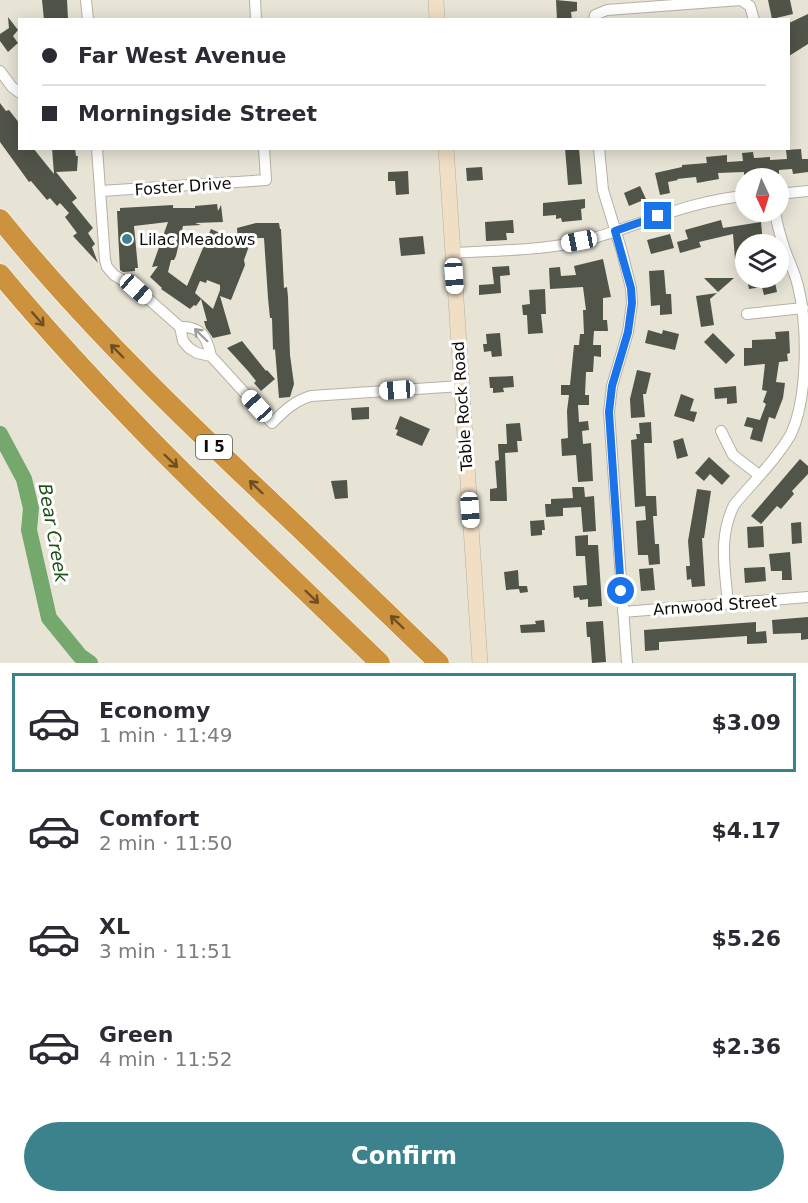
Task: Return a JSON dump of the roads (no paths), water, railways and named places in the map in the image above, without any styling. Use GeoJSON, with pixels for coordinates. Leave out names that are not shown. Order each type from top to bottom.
{"type":"FeatureCollection","features":[{"type":"Feature","properties":{"kind":"highway","name":"I 5"},"geometry":{"type":"LineString","coordinates":[[0,219],[28,254],[116,351],[439,663]]}},
{"type":"Feature","properties":{"kind":"highway","name":"I 5"},"geometry":{"type":"LineString","coordinates":[[0,274],[62,346],[155,446],[380,663]]}},
{"type":"Feature","properties":{"kind":"main road"},"geometry":{"type":"LineString","coordinates":[[436,0],[437,18]]}},
{"type":"Feature","properties":{"kind":"main road","name":"Table Rock Road"},"geometry":{"type":"LineString","coordinates":[[446,150],[479,657]]}},
{"type":"Feature","properties":{"kind":"street"},"geometry":{"type":"LineString","coordinates":[[86,0],[88,18]]}},
{"type":"Feature","properties":{"kind":"street"},"geometry":{"type":"LineString","coordinates":[[255,0],[256,18]]}},
{"type":"Feature","properties":{"kind":"street"},"geometry":{"type":"LineString","coordinates":[[595,18],[596,15],[607,10],[736,0],[746,2],[752,10],[754,18]]}},
{"type":"Feature","properties":{"kind":"street"},"geometry":{"type":"LineString","coordinates":[[0,71],[18,92]]}},
{"type":"Feature","properties":{"kind":"street"},"geometry":{"type":"LineString","coordinates":[[97,150],[107,267],[180,327],[183,341],[189,348],[197,353],[211,356]]}},
{"type":"Feature","properties":{"kind":"street","name":"Foster Drive"},"geometry":{"type":"LineString","coordinates":[[100,191],[266,180],[264,150]]}},
{"type":"Feature","properties":{"kind":"street"},"geometry":{"type":"LineString","coordinates":[[599,150],[603,190],[631,288],[632,303],[628,332],[612,386],[609,412],[627,663]]}},
{"type":"Feature","properties":{"kind":"street"},"geometry":{"type":"LineString","coordinates":[[789,193],[808,191]]}},
{"type":"Feature","properties":{"kind":"street"},"geometry":{"type":"LineString","coordinates":[[452,253],[543,247],[593,238],[702,202],[735,198]]}},
{"type":"Feature","properties":{"kind":"street"},"geometry":{"type":"LineString","coordinates":[[728,604],[724,529],[734,506],[804,416],[807,373],[803,308],[799,286],[784,248],[778,222]]}},
{"type":"Feature","properties":{"kind":"street"},"geometry":{"type":"LineString","coordinates":[[747,314],[803,308]]}},
{"type":"Feature","properties":{"kind":"street"},"geometry":{"type":"LineString","coordinates":[[180,327],[191,327],[202,333],[208,342],[211,356],[272,423],[300,399],[311,396],[461,386]]}},
{"type":"Feature","properties":{"kind":"street"},"geometry":{"type":"LineString","coordinates":[[722,431],[734,454],[759,475]]}},
{"type":"Feature","properties":{"kind":"street","name":"Arnwood Street"},"geometry":{"type":"LineString","coordinates":[[623,612],[808,597]]}},
{"type":"Feature","properties":{"kind":"waterway","name":"Bear Creek"},"geometry":{"type":"LineString","coordinates":[[0,434],[24,479],[31,508],[29,530],[49,618],[80,656],[90,663]]}},
{"type":"Feature","properties":{"kind":"place","name":"Lilac Meadows"},"geometry":{"type":"Point","coordinates":[127,239]}}]}
